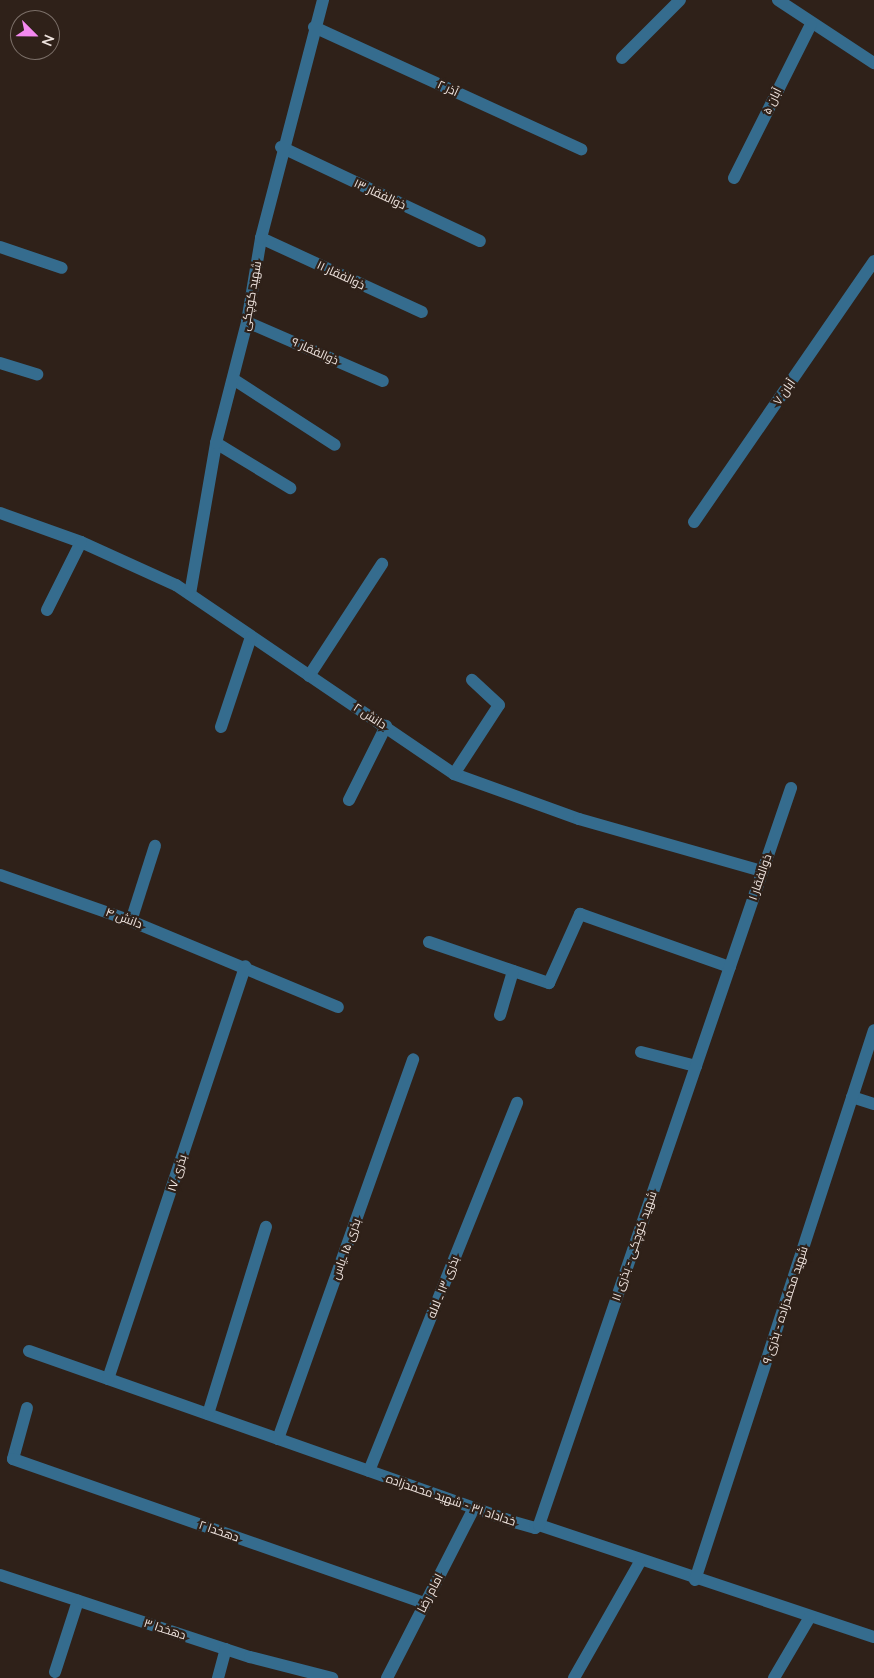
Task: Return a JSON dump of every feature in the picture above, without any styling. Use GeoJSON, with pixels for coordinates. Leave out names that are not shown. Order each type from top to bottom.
{"type":"FeatureCollection","features":[{"type":"Feature","properties":{"kind":"street","name":"شهید کوچکی"},"geometry":{"type":"LineString","coordinates":[[190,594],[216,443],[234,379],[247,322],[261,238],[281,147],[314,26],[323,0]]}},
{"type":"Feature","properties":{"kind":"street"},"geometry":{"type":"LineString","coordinates":[[622,58],[680,0]]}},
{"type":"Feature","properties":{"kind":"street"},"geometry":{"type":"LineString","coordinates":[[778,0],[811,24],[874,63]]}},
{"type":"Feature","properties":{"kind":"street","name":"آبان ۵"},"geometry":{"type":"LineString","coordinates":[[734,178],[811,24]]}},
{"type":"Feature","properties":{"kind":"street","name":"آذر ۲"},"geometry":{"type":"LineString","coordinates":[[314,26],[581,149]]}},
{"type":"Feature","properties":{"kind":"street","name":"ذوالفقار ۱۳"},"geometry":{"type":"LineString","coordinates":[[281,147],[480,241]]}},
{"type":"Feature","properties":{"kind":"street","name":"ذوالفقار ۱۱"},"geometry":{"type":"LineString","coordinates":[[261,238],[422,312]]}},
{"type":"Feature","properties":{"kind":"street"},"geometry":{"type":"LineString","coordinates":[[0,247],[62,268]]}},
{"type":"Feature","properties":{"kind":"street","name":"آبان ۷"},"geometry":{"type":"LineString","coordinates":[[694,522],[874,261]]}},
{"type":"Feature","properties":{"kind":"street","name":"ذوالفقار ۹"},"geometry":{"type":"LineString","coordinates":[[247,322],[383,381]]}},
{"type":"Feature","properties":{"kind":"street"},"geometry":{"type":"LineString","coordinates":[[0,363],[37,374]]}},
{"type":"Feature","properties":{"kind":"street"},"geometry":{"type":"LineString","coordinates":[[234,379],[335,445]]}},
{"type":"Feature","properties":{"kind":"street"},"geometry":{"type":"LineString","coordinates":[[216,443],[290,488]]}},
{"type":"Feature","properties":{"kind":"street","name":"دانش ۲"},"geometry":{"type":"LineString","coordinates":[[0,513],[81,542],[190,594],[454,774],[579,819],[762,872]]}},
{"type":"Feature","properties":{"kind":"street"},"geometry":{"type":"LineString","coordinates":[[47,610],[81,542]]}},
{"type":"Feature","properties":{"kind":"street"},"geometry":{"type":"LineString","coordinates":[[309,676],[382,564]]}},
{"type":"Feature","properties":{"kind":"street"},"geometry":{"type":"LineString","coordinates":[[221,727],[251,636]]}},
{"type":"Feature","properties":{"kind":"street"},"geometry":{"type":"LineString","coordinates":[[454,774],[499,705],[472,680]]}},
{"type":"Feature","properties":{"kind":"street"},"geometry":{"type":"LineString","coordinates":[[349,800],[386,726]]}},
{"type":"Feature","properties":{"kind":"street","name":"ذوالفقار ۱"},"geometry":{"type":"LineString","coordinates":[[730,967],[791,788]]}},
{"type":"Feature","properties":{"kind":"street"},"geometry":{"type":"LineString","coordinates":[[131,921],[155,846]]}},
{"type":"Feature","properties":{"kind":"street","name":"دانش ۴"},"geometry":{"type":"LineString","coordinates":[[0,875],[131,921],[245,966],[338,1007]]}},
{"type":"Feature","properties":{"kind":"street"},"geometry":{"type":"LineString","coordinates":[[429,942],[549,983],[580,914],[730,967]]}},
{"type":"Feature","properties":{"kind":"street","name":"بذری ۱۷"},"geometry":{"type":"LineString","coordinates":[[108,1379],[245,966]]}},
{"type":"Feature","properties":{"kind":"street","name":"شهید کوچکی - بذری ۱۱"},"geometry":{"type":"LineString","coordinates":[[539,1525],[730,967]]}},
{"type":"Feature","properties":{"kind":"street"},"geometry":{"type":"LineString","coordinates":[[500,1015],[513,971]]}},
{"type":"Feature","properties":{"kind":"street","name":"شهید محمدزاده - بذری ۹"},"geometry":{"type":"LineString","coordinates":[[695,1580],[874,1030]]}},
{"type":"Feature","properties":{"kind":"street"},"geometry":{"type":"LineString","coordinates":[[641,1052],[696,1066]]}},
{"type":"Feature","properties":{"kind":"street","name":"بذری ۱۵ ـ‌یاس"},"geometry":{"type":"LineString","coordinates":[[278,1439],[413,1059]]}},
{"type":"Feature","properties":{"kind":"street"},"geometry":{"type":"LineString","coordinates":[[852,1097],[874,1104]]}},
{"type":"Feature","properties":{"kind":"street","name":"بذری ۱۳ ـ لاله"},"geometry":{"type":"LineString","coordinates":[[369,1471],[517,1103]]}},
{"type":"Feature","properties":{"kind":"street"},"geometry":{"type":"LineString","coordinates":[[208,1414],[266,1227]]}},
{"type":"Feature","properties":{"kind":"street","name":"خداداد ۳۱ - شهید محمدزاده"},"geometry":{"type":"LineString","coordinates":[[29,1351],[474,1508],[535,1528],[539,1525],[640,1562],[874,1637]]}},
{"type":"Feature","properties":{"kind":"street","name":"دهخدا ۲"},"geometry":{"type":"LineString","coordinates":[[27,1408],[13,1459],[425,1603]]}},
{"type":"Feature","properties":{"kind":"street","name":"امام رضا"},"geometry":{"type":"LineString","coordinates":[[387,1678],[474,1508]]}},
{"type":"Feature","properties":{"kind":"street"},"geometry":{"type":"LineString","coordinates":[[574,1678],[640,1562]]}},
{"type":"Feature","properties":{"kind":"street","name":"دهخدا ۳"},"geometry":{"type":"LineString","coordinates":[[0,1575],[226,1649],[332,1678]]}},
{"type":"Feature","properties":{"kind":"street"},"geometry":{"type":"LineString","coordinates":[[55,1672],[78,1601]]}},
{"type":"Feature","properties":{"kind":"street"},"geometry":{"type":"LineString","coordinates":[[774,1678],[810,1617]]}},
{"type":"Feature","properties":{"kind":"street"},"geometry":{"type":"LineString","coordinates":[[218,1678],[226,1649]]}}]}
